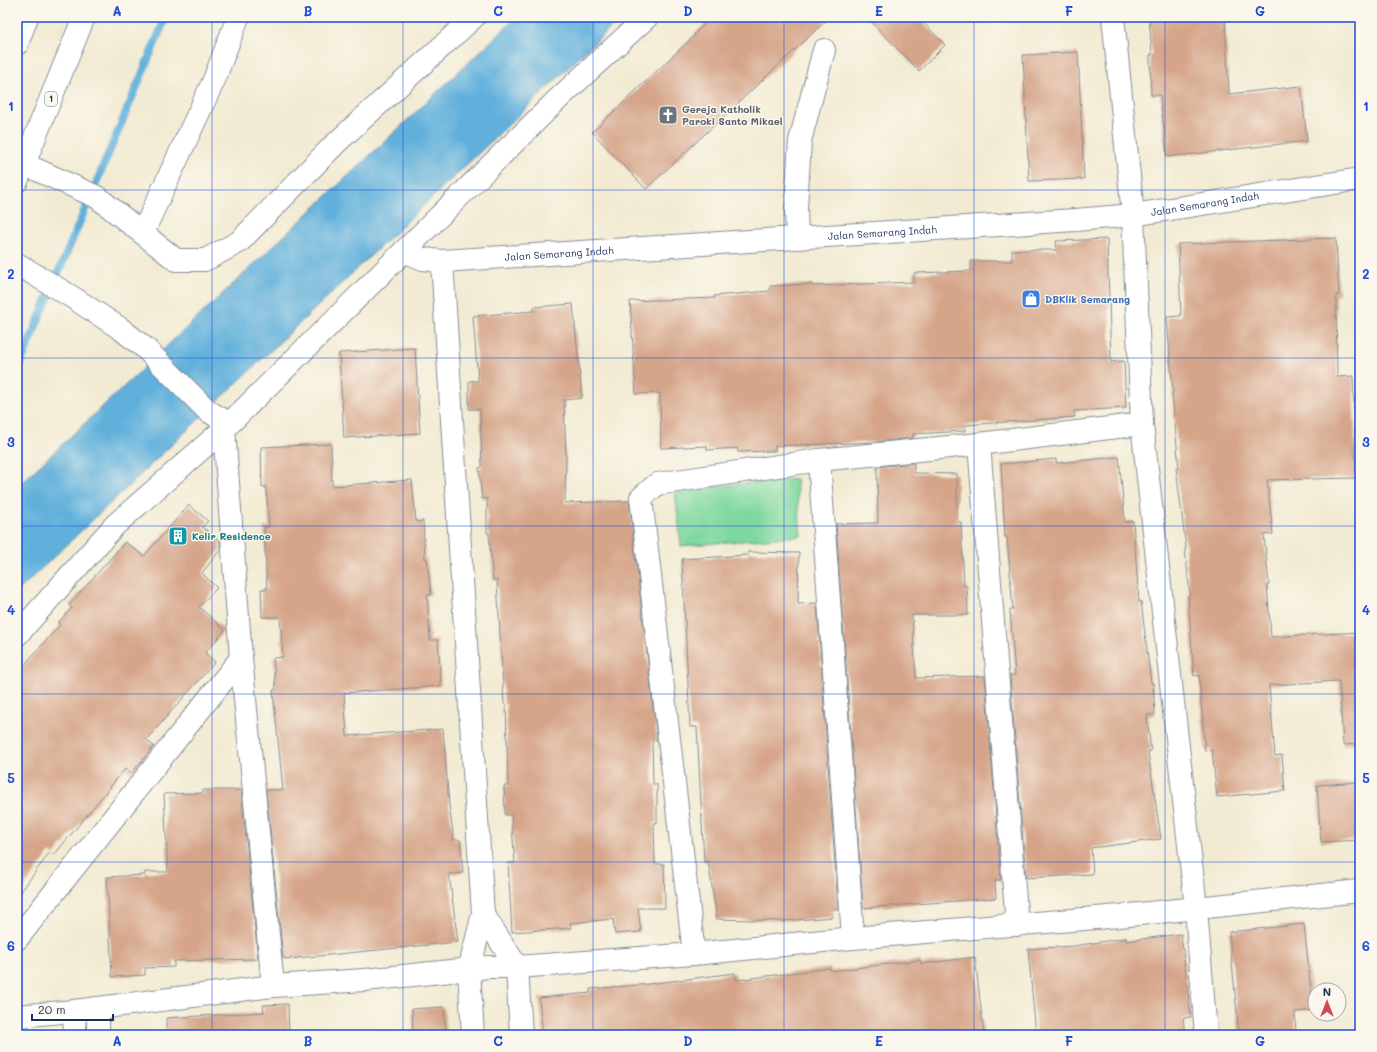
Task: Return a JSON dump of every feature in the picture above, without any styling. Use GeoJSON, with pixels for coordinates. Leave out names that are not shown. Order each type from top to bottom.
{"type":"FeatureCollection","features":[{"type":"Feature","properties":{"kind":"main road"},"geometry":{"type":"LineString","coordinates":[[17,44],[27,17]]}},
{"type":"Feature","properties":{"kind":"main road","name":"1"},"geometry":{"type":"LineString","coordinates":[[20,172],[84,17]]}},
{"type":"Feature","properties":{"kind":"main road"},"geometry":{"type":"LineString","coordinates":[[143,232],[214,80],[238,17]]}},
{"type":"Feature","properties":{"kind":"main road"},"geometry":{"type":"LineString","coordinates":[[20,172],[58,181],[97,197],[143,232],[176,260],[205,260],[239,242],[335,144],[474,17]]}},
{"type":"Feature","properties":{"kind":"main road"},"geometry":{"type":"LineString","coordinates":[[17,635],[115,525],[226,426],[558,99],[647,17]]}},
{"type":"Feature","properties":{"kind":"main road"},"geometry":{"type":"LineString","coordinates":[[1113,17],[1133,215],[1142,424],[1196,908],[1206,1035]]}},
{"type":"Feature","properties":{"kind":"main road"},"geometry":{"type":"LineString","coordinates":[[797,238],[796,208],[800,141],[824,50]]}},
{"type":"Feature","properties":{"kind":"main road","name":"Jalan Semarang Indah"},"geometry":{"type":"LineString","coordinates":[[404,251],[423,259],[442,261],[1133,215],[1360,179]]}},
{"type":"Feature","properties":{"kind":"main road"},"geometry":{"type":"LineString","coordinates":[[442,261],[483,914],[469,970],[473,1035]]}},
{"type":"Feature","properties":{"kind":"main road"},"geometry":{"type":"LineString","coordinates":[[20,266],[72,297],[120,329],[145,348],[208,411],[226,426],[241,658],[273,986]]}},
{"type":"Feature","properties":{"kind":"main road"},"geometry":{"type":"LineString","coordinates":[[694,954],[641,498],[657,484],[819,460],[979,444],[1142,424]]}},
{"type":"Feature","properties":{"kind":"main road"},"geometry":{"type":"LineString","coordinates":[[979,444],[1017,925]]}},
{"type":"Feature","properties":{"kind":"main road"},"geometry":{"type":"LineString","coordinates":[[819,460],[853,938]]}},
{"type":"Feature","properties":{"kind":"main road"},"geometry":{"type":"LineString","coordinates":[[17,939],[241,658]]}},
{"type":"Feature","properties":{"kind":"main road"},"geometry":{"type":"LineString","coordinates":[[17,1016],[74,1012],[273,986],[365,980],[489,967],[517,967],[694,954],[853,938],[1017,925],[1360,891]]}},
{"type":"Feature","properties":{"kind":"main road"},"geometry":{"type":"LineString","coordinates":[[483,914],[517,967],[521,1035]]}},
{"type":"Feature","properties":{"kind":"main road"},"geometry":{"type":"LineString","coordinates":[[98,1008],[98,1035]]}},
{"type":"Feature","properties":{"kind":"main road"},"geometry":{"type":"LineString","coordinates":[[74,1012],[75,1035]]}},
{"type":"Feature","properties":{"kind":"green space"},"geometry":{"type":"Polygon","coordinates":[[[796,479],[801,536],[681,546],[675,490],[796,479]]]}},
{"type":"Feature","properties":{"kind":"water"},"geometry":{"type":"Polygon","coordinates":[[[517,17],[622,17],[17,592],[17,487],[517,17]]]}},
{"type":"Feature","properties":{"kind":"building","name":"Gereja Katholik Paroki Santo Mikael"},"geometry":{"type":"Polygon","coordinates":[[[712,17],[830,17],[646,189],[592,132],[695,35],[694,34],[712,17]]]}},
{"type":"Feature","properties":{"kind":"building"},"geometry":{"type":"Polygon","coordinates":[[[867,17],[918,17],[945,45],[919,71],[867,17]]]}},
{"type":"Feature","properties":{"kind":"building"},"geometry":{"type":"Polygon","coordinates":[[[1149,17],[1225,17],[1229,94],[1301,86],[1307,141],[1167,157],[1160,95],[1151,95],[1150,55],[1152,55],[1149,17]]]}},
{"type":"Feature","properties":{"kind":"building"},"geometry":{"type":"Polygon","coordinates":[[[1078,52],[1084,179],[1029,181],[1023,55],[1078,52]]]}},
{"type":"Feature","properties":{"kind":"building"},"geometry":{"type":"Polygon","coordinates":[[[1336,238],[1339,295],[1336,295],[1337,377],[1353,376],[1356,478],[1267,480],[1273,534],[1264,535],[1269,585],[1267,585],[1271,637],[1360,632],[1360,744],[1343,745],[1339,681],[1269,685],[1275,756],[1282,755],[1285,791],[1217,797],[1212,750],[1205,751],[1199,675],[1194,676],[1186,548],[1176,468],[1179,468],[1167,317],[1181,316],[1178,244],[1336,238]]]}},
{"type":"Feature","properties":{"kind":"building"},"geometry":{"type":"Polygon","coordinates":[[[1107,239],[1111,362],[1124,361],[1126,408],[1074,411],[1075,417],[965,425],[965,431],[913,434],[913,438],[877,442],[775,446],[775,451],[738,452],[737,448],[707,450],[707,446],[661,448],[660,393],[636,394],[630,301],[715,298],[714,296],[770,291],[770,286],[914,282],[914,273],[971,271],[971,261],[1012,261],[1012,250],[1057,250],[1056,241],[1107,239]]]}},
{"type":"Feature","properties":{"kind":"building"},"geometry":{"type":"Polygon","coordinates":[[[573,304],[582,398],[564,400],[566,459],[565,503],[629,501],[657,740],[652,741],[653,784],[657,784],[657,823],[654,823],[655,864],[664,864],[665,908],[638,908],[641,932],[615,934],[613,919],[570,923],[571,928],[512,932],[508,863],[515,863],[511,815],[505,815],[504,786],[508,786],[506,704],[504,704],[497,580],[493,580],[489,533],[487,533],[487,498],[482,499],[479,468],[482,467],[480,409],[469,409],[469,381],[478,381],[473,316],[534,311],[534,307],[573,304]]]}},
{"type":"Feature","properties":{"kind":"building"},"geometry":{"type":"Polygon","coordinates":[[[415,348],[420,433],[344,438],[339,353],[415,348]]]}},
{"type":"Feature","properties":{"kind":"building"},"geometry":{"type":"Polygon","coordinates":[[[331,444],[332,486],[412,480],[416,522],[423,521],[425,559],[427,559],[431,595],[427,595],[430,640],[438,640],[441,686],[344,693],[347,736],[443,729],[449,805],[454,840],[460,840],[463,873],[449,874],[458,942],[288,959],[283,958],[266,790],[283,790],[273,690],[276,690],[273,658],[283,657],[280,617],[262,617],[261,589],[267,589],[264,527],[269,527],[266,487],[262,487],[261,447],[331,444]]]}},
{"type":"Feature","properties":{"kind":"building"},"geometry":{"type":"Polygon","coordinates":[[[1119,457],[1125,522],[1133,521],[1139,602],[1141,601],[1151,683],[1153,683],[1155,715],[1147,715],[1151,751],[1148,752],[1161,839],[1091,848],[1093,874],[1026,878],[1010,675],[1015,675],[1010,610],[1013,610],[1007,537],[1005,537],[1001,464],[1056,459],[1056,463],[1119,457]]]}},
{"type":"Feature","properties":{"kind":"building"},"geometry":{"type":"Polygon","coordinates":[[[914,463],[914,473],[957,474],[957,522],[961,522],[964,586],[967,586],[968,615],[912,615],[916,678],[985,676],[1001,880],[995,880],[996,898],[863,908],[836,524],[878,523],[877,467],[914,463]]]}},
{"type":"Feature","properties":{"kind":"building"},"geometry":{"type":"Polygon","coordinates":[[[189,505],[208,521],[202,527],[220,541],[220,550],[202,573],[217,588],[199,607],[225,630],[205,653],[215,662],[146,740],[154,746],[131,774],[125,769],[54,855],[50,852],[17,897],[17,673],[60,625],[58,623],[72,608],[69,605],[125,542],[144,556],[189,505]]]}},
{"type":"Feature","properties":{"kind":"building"},"geometry":{"type":"Polygon","coordinates":[[[748,552],[799,553],[798,604],[817,603],[838,909],[832,909],[833,917],[784,921],[717,919],[708,861],[704,862],[697,727],[690,727],[682,559],[748,555],[748,552]]]}},
{"type":"Feature","properties":{"kind":"building"},"geometry":{"type":"Polygon","coordinates":[[[1360,782],[1360,840],[1321,842],[1317,785],[1360,782]]]}},
{"type":"Feature","properties":{"kind":"building"},"geometry":{"type":"Polygon","coordinates":[[[203,790],[241,790],[258,959],[174,961],[174,967],[145,968],[145,975],[112,977],[107,877],[145,875],[145,872],[168,872],[164,794],[203,793],[203,790]]]}},
{"type":"Feature","properties":{"kind":"building"},"geometry":{"type":"Polygon","coordinates":[[[1304,924],[1310,982],[1307,982],[1307,1011],[1295,1012],[1296,1035],[1239,1035],[1229,932],[1304,924]]]}},
{"type":"Feature","properties":{"kind":"building"},"geometry":{"type":"Polygon","coordinates":[[[1181,934],[1191,1017],[1183,1018],[1185,1035],[1036,1035],[1028,949],[1074,946],[1126,938],[1126,941],[1181,934]]]}},
{"type":"Feature","properties":{"kind":"building"},"geometry":{"type":"Polygon","coordinates":[[[975,957],[984,1035],[543,1035],[539,998],[590,993],[590,989],[640,985],[735,973],[736,980],[830,968],[831,971],[920,960],[921,964],[975,957]]]}},
{"type":"Feature","properties":{"kind":"building"},"geometry":{"type":"Polygon","coordinates":[[[288,1004],[289,1035],[166,1035],[166,1018],[264,1012],[263,1005],[288,1004]]]}},
{"type":"Feature","properties":{"kind":"building"},"geometry":{"type":"Polygon","coordinates":[[[444,1007],[446,1035],[413,1035],[412,1009],[444,1007]]]}},
{"type":"Feature","properties":{"kind":"waterway"},"geometry":{"type":"LineString","coordinates":[[17,371],[166,17]]}},
{"type":"Feature","properties":{"kind":"place","name":"Gereja Katholik Paroki Santo Mikael"},"geometry":{"type":"Point","coordinates":[668,115]}},
{"type":"Feature","properties":{"kind":"place","name":"DBKlik Semarang"},"geometry":{"type":"Point","coordinates":[1031,299]}},
{"type":"Feature","properties":{"kind":"place","name":"Kelir Residence"},"geometry":{"type":"Point","coordinates":[178,536]}}]}
